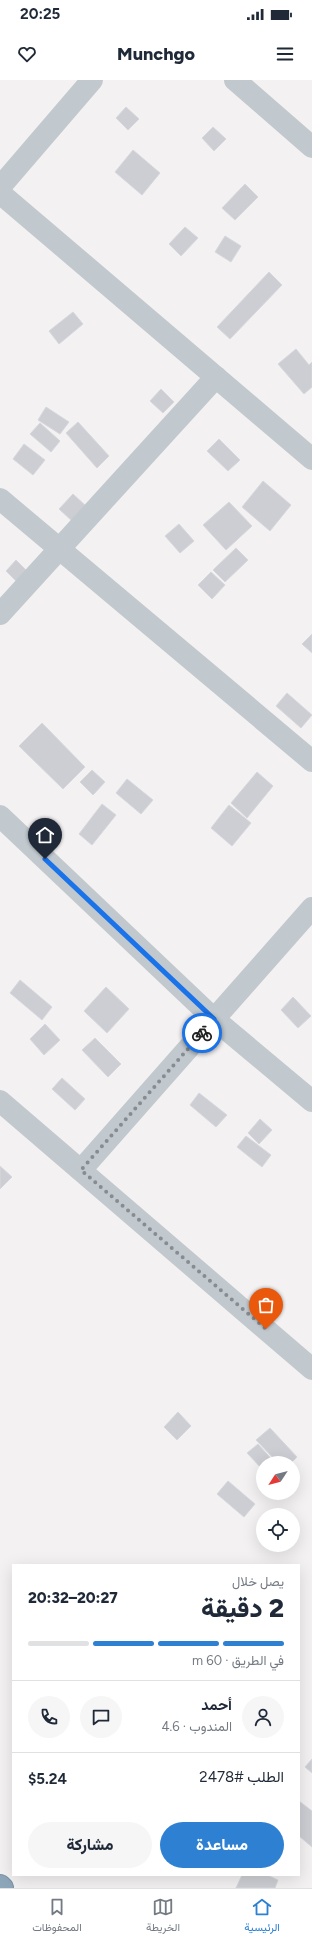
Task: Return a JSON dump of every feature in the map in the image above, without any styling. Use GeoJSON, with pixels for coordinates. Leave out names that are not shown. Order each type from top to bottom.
{"type":"FeatureCollection","features":[{"type":"Feature","properties":{"kind":"street"},"geometry":{"type":"LineString","coordinates":[[0,187],[92,80]]}},
{"type":"Feature","properties":{"kind":"street"},"geometry":{"type":"LineString","coordinates":[[235,80],[312,147]]}},
{"type":"Feature","properties":{"kind":"street"},"geometry":{"type":"LineString","coordinates":[[0,193],[216,377],[310,454]]}},
{"type":"Feature","properties":{"kind":"street"},"geometry":{"type":"LineString","coordinates":[[0,614],[216,377]]}},
{"type":"Feature","properties":{"kind":"street"},"geometry":{"type":"LineString","coordinates":[[0,499],[312,761]]}},
{"type":"Feature","properties":{"kind":"street"},"geometry":{"type":"LineString","coordinates":[[0,816],[214,1019],[312,1101]]}},
{"type":"Feature","properties":{"kind":"street"},"geometry":{"type":"LineString","coordinates":[[81,1170],[312,908]]}},
{"type":"Feature","properties":{"kind":"street"},"geometry":{"type":"LineString","coordinates":[[0,1101],[312,1369]]}},
{"type":"Feature","properties":{"kind":"building"},"geometry":{"type":"Polygon","coordinates":[[[126,107],[139,119],[128,130],[116,118],[126,107]]]}},
{"type":"Feature","properties":{"kind":"building"},"geometry":{"type":"Polygon","coordinates":[[[213,127],[226,139],[214,151],[202,138],[213,127]]]}},
{"type":"Feature","properties":{"kind":"building"},"geometry":{"type":"Polygon","coordinates":[[[133,150],[160,173],[142,195],[115,172],[133,150]]]}},
{"type":"Feature","properties":{"kind":"building"},"geometry":{"type":"Polygon","coordinates":[[[245,184],[258,197],[235,220],[222,208],[245,184]]]}},
{"type":"Feature","properties":{"kind":"building"},"geometry":{"type":"Polygon","coordinates":[[[185,227],[198,238],[181,256],[169,244],[185,227]]]}},
{"type":"Feature","properties":{"kind":"building"},"geometry":{"type":"Polygon","coordinates":[[[225,236],[241,246],[231,262],[215,252],[225,236]]]}},
{"type":"Feature","properties":{"kind":"building"},"geometry":{"type":"Polygon","coordinates":[[[269,272],[282,285],[230,339],[217,327],[269,272]]]}},
{"type":"Feature","properties":{"kind":"building"},"geometry":{"type":"Polygon","coordinates":[[[73,312],[83,324],[59,344],[49,331],[73,312]]]}},
{"type":"Feature","properties":{"kind":"building"},"geometry":{"type":"Polygon","coordinates":[[[296,349],[309,365],[312,362],[312,387],[304,394],[278,364],[296,349]]]}},
{"type":"Feature","properties":{"kind":"building"},"geometry":{"type":"Polygon","coordinates":[[[161,389],[174,402],[163,413],[150,401],[161,389]]]}},
{"type":"Feature","properties":{"kind":"building"},"geometry":{"type":"Polygon","coordinates":[[[46,407],[69,422],[60,434],[38,420],[46,407]]]}},
{"type":"Feature","properties":{"kind":"building"},"geometry":{"type":"Polygon","coordinates":[[[78,422],[109,456],[97,468],[66,433],[78,422]]]}},
{"type":"Feature","properties":{"kind":"building"},"geometry":{"type":"Polygon","coordinates":[[[40,423],[60,441],[51,452],[30,434],[40,423]]]}},
{"type":"Feature","properties":{"kind":"building"},"geometry":{"type":"Polygon","coordinates":[[[219,439],[240,460],[228,471],[207,451],[219,439]]]}},
{"type":"Feature","properties":{"kind":"building"},"geometry":{"type":"Polygon","coordinates":[[[24,444],[45,460],[33,475],[13,459],[24,444]]]}},
{"type":"Feature","properties":{"kind":"building"},"geometry":{"type":"Polygon","coordinates":[[[263,481],[291,505],[270,531],[242,507],[263,481]]]}},
{"type":"Feature","properties":{"kind":"building"},"geometry":{"type":"Polygon","coordinates":[[[73,494],[86,506],[72,521],[59,509],[73,494]]]}},
{"type":"Feature","properties":{"kind":"building"},"geometry":{"type":"Polygon","coordinates":[[[229,502],[252,526],[226,550],[203,525],[229,502]]]}},
{"type":"Feature","properties":{"kind":"building"},"geometry":{"type":"Polygon","coordinates":[[[179,524],[194,541],[180,553],[165,536],[179,524]]]}},
{"type":"Feature","properties":{"kind":"building"},"geometry":{"type":"Polygon","coordinates":[[[236,548],[248,560],[225,582],[213,570],[236,548]]]}},
{"type":"Feature","properties":{"kind":"building"},"geometry":{"type":"Polygon","coordinates":[[[16,560],[28,572],[18,583],[6,571],[16,560]]]}},
{"type":"Feature","properties":{"kind":"building"},"geometry":{"type":"Polygon","coordinates":[[[211,572],[225,585],[212,599],[198,585],[211,572]]]}},
{"type":"Feature","properties":{"kind":"building"},"geometry":{"type":"Polygon","coordinates":[[[312,634],[312,653],[302,644],[312,634]]]}},
{"type":"Feature","properties":{"kind":"building"},"geometry":{"type":"Polygon","coordinates":[[[287,693],[312,715],[301,728],[276,706],[287,693]]]}},
{"type":"Feature","properties":{"kind":"building"},"geometry":{"type":"Polygon","coordinates":[[[42,723],[85,767],[63,789],[19,746],[42,723]]]}},
{"type":"Feature","properties":{"kind":"building"},"geometry":{"type":"Polygon","coordinates":[[[92,770],[105,782],[93,795],[80,782],[92,770]]]}},
{"type":"Feature","properties":{"kind":"building"},"geometry":{"type":"Polygon","coordinates":[[[257,772],[273,786],[247,818],[231,803],[257,772]]]}},
{"type":"Feature","properties":{"kind":"building"},"geometry":{"type":"Polygon","coordinates":[[[127,779],[153,800],[141,814],[116,793],[127,779]]]}},
{"type":"Feature","properties":{"kind":"building"},"geometry":{"type":"Polygon","coordinates":[[[102,804],[116,815],[92,845],[79,834],[102,804]]]}},
{"type":"Feature","properties":{"kind":"building"},"geometry":{"type":"Polygon","coordinates":[[[229,805],[251,823],[232,846],[211,828],[229,805]]]}},
{"type":"Feature","properties":{"kind":"building"},"geometry":{"type":"Polygon","coordinates":[[[20,980],[52,1007],[42,1020],[10,993],[20,980]]]}},
{"type":"Feature","properties":{"kind":"building"},"geometry":{"type":"Polygon","coordinates":[[[106,987],[129,1009],[107,1033],[84,1011],[106,987]]]}},
{"type":"Feature","properties":{"kind":"building"},"geometry":{"type":"Polygon","coordinates":[[[293,997],[311,1016],[298,1028],[281,1010],[293,997]]]}},
{"type":"Feature","properties":{"kind":"building"},"geometry":{"type":"Polygon","coordinates":[[[45,1024],[60,1040],[44,1055],[30,1039],[45,1024]]]}},
{"type":"Feature","properties":{"kind":"building"},"geometry":{"type":"Polygon","coordinates":[[[95,1038],[121,1064],[108,1077],[82,1050],[95,1038]]]}},
{"type":"Feature","properties":{"kind":"building"},"geometry":{"type":"Polygon","coordinates":[[[62,1078],[85,1099],[75,1110],[52,1089],[62,1078]]]}},
{"type":"Feature","properties":{"kind":"building"},"geometry":{"type":"Polygon","coordinates":[[[199,1093],[227,1115],[216,1127],[190,1105],[199,1093]]]}},
{"type":"Feature","properties":{"kind":"building"},"geometry":{"type":"Polygon","coordinates":[[[260,1119],[272,1130],[259,1144],[248,1133],[260,1119]]]}},
{"type":"Feature","properties":{"kind":"building"},"geometry":{"type":"Polygon","coordinates":[[[246,1136],[271,1155],[262,1167],[237,1147],[246,1136]]]}},
{"type":"Feature","properties":{"kind":"building"},"geometry":{"type":"Polygon","coordinates":[[[0,1166],[12,1177],[0,1189],[0,1166]]]}},
{"type":"Feature","properties":{"kind":"building"},"geometry":{"type":"Polygon","coordinates":[[[178,1412],[191,1426],[177,1440],[164,1427],[178,1412]]]}},
{"type":"Feature","properties":{"kind":"building"},"geometry":{"type":"Polygon","coordinates":[[[270,1428],[296,1456],[271,1456],[256,1440],[270,1428]]]}},
{"type":"Feature","properties":{"kind":"building"},"geometry":{"type":"Polygon","coordinates":[[[258,1444],[269,1456],[256,1456],[256,1463],[247,1453],[258,1444]]]}},
{"type":"Feature","properties":{"kind":"building"},"geometry":{"type":"Polygon","coordinates":[[[228,1481],[255,1504],[244,1517],[217,1494],[228,1481]]]}},
{"type":"Feature","properties":{"kind":"building"},"geometry":{"type":"Polygon","coordinates":[[[312,1759],[312,1773],[305,1767],[312,1759]]]}},
{"type":"Feature","properties":{"kind":"building"},"geometry":{"type":"Polygon","coordinates":[[[300,1802],[312,1811],[312,1847],[300,1837],[300,1802]]]}},
{"type":"Feature","properties":{"kind":"building"},"geometry":{"type":"Polygon","coordinates":[[[242,1876],[269,1876],[278,1880],[275,1888],[236,1888],[242,1876]]]}},
{"type":"Feature","properties":{"kind":"way so far"},"geometry":{"type":"LineString","coordinates":[[202,1033],[81,1170],[266,1329]]}},
{"type":"Feature","properties":{"kind":"route"},"geometry":{"type":"LineString","coordinates":[[45,859],[214,1019],[202,1033]]}}]}
